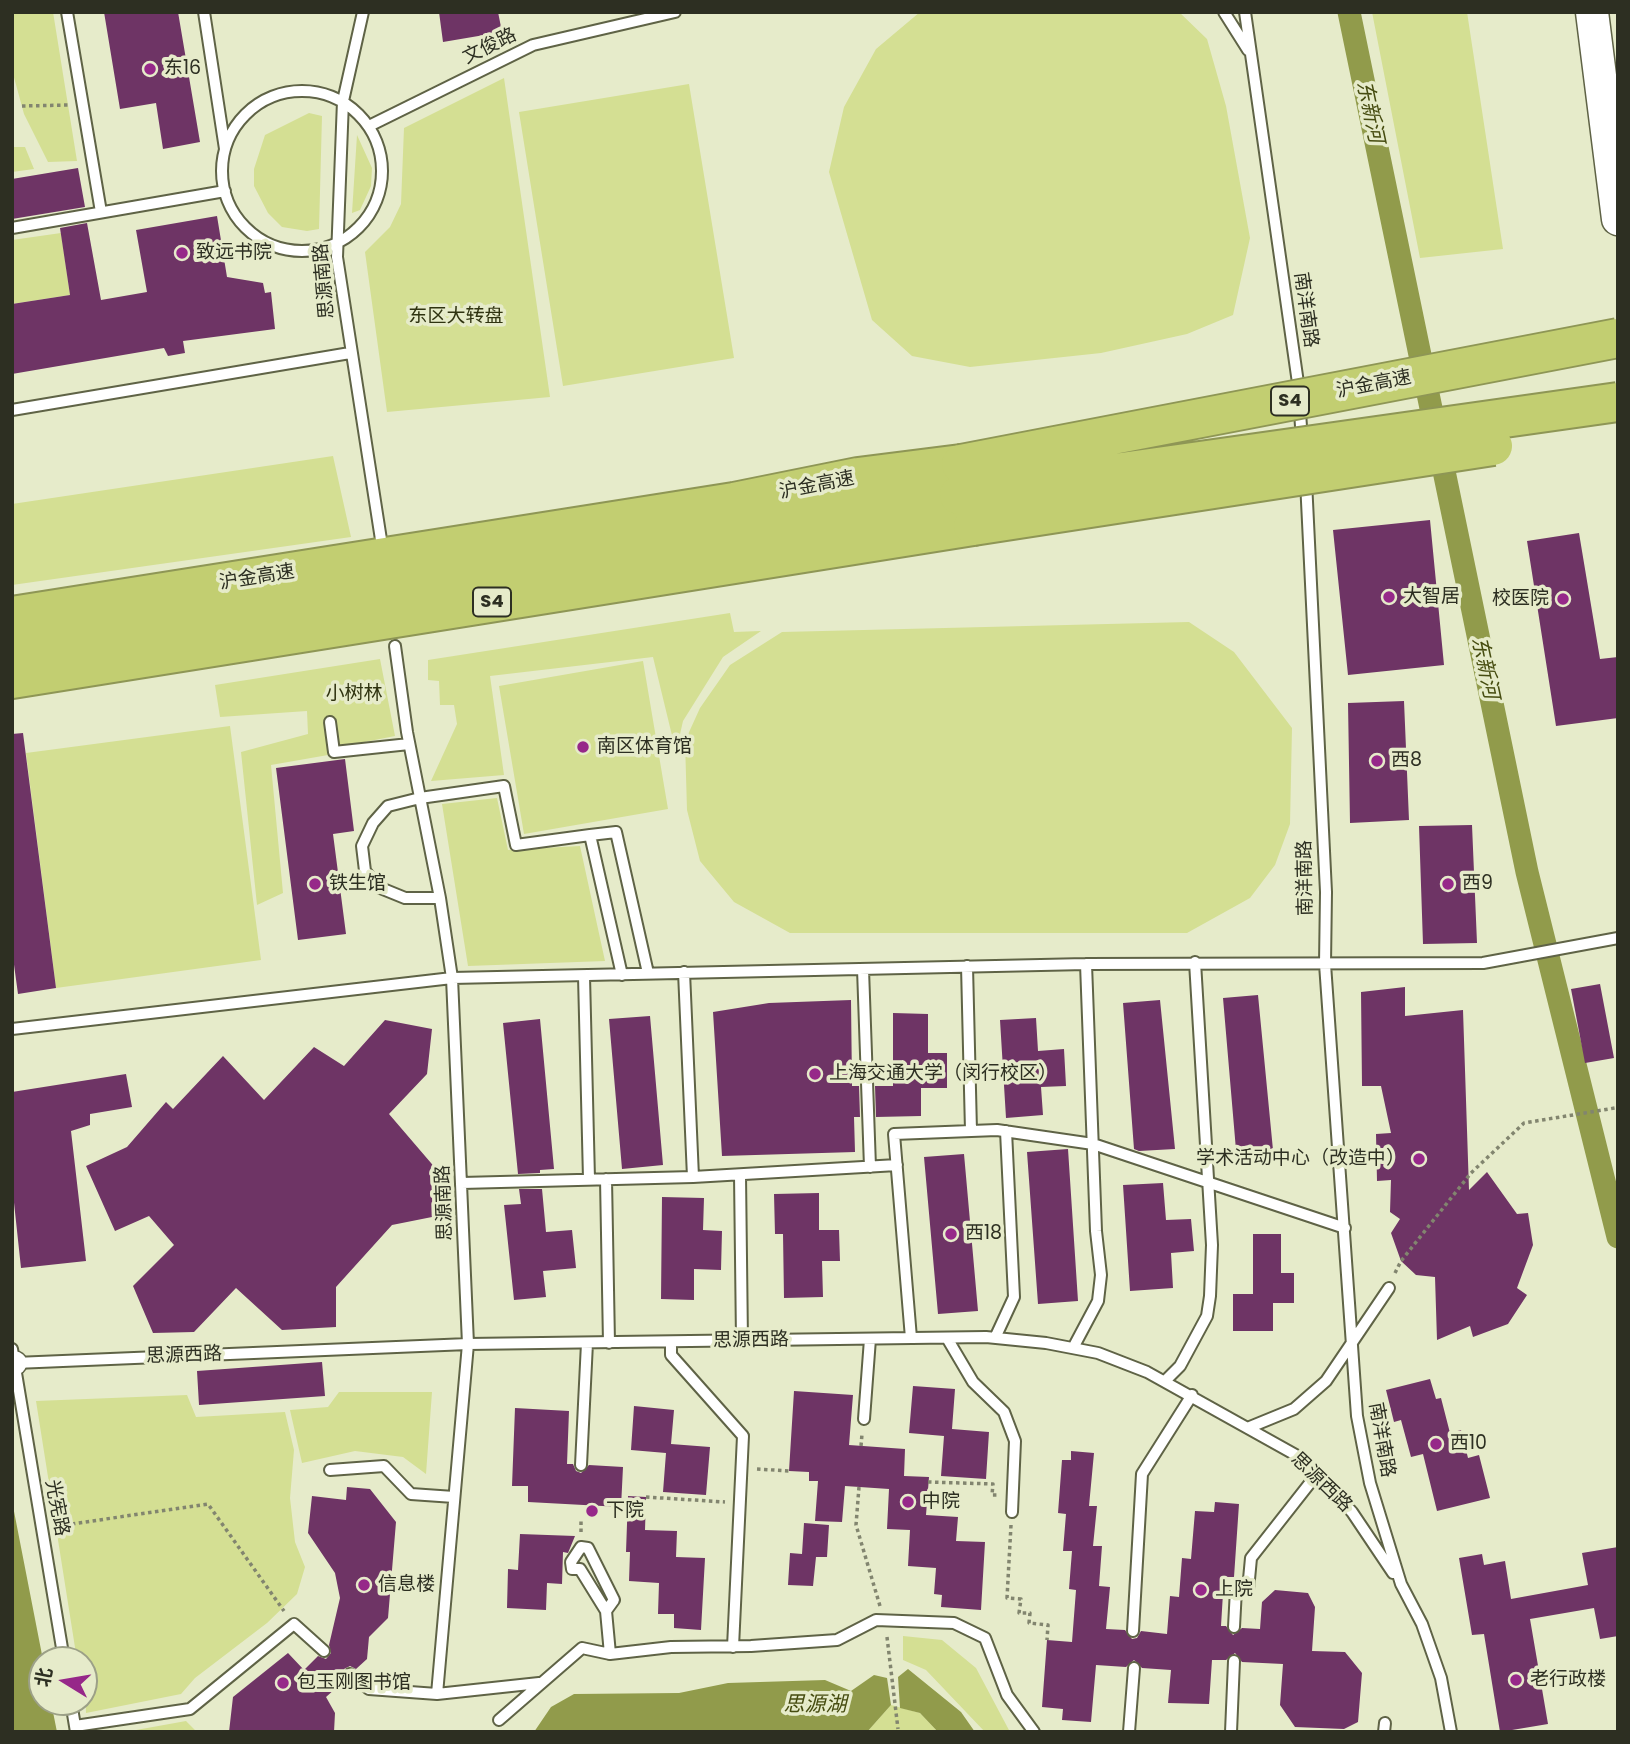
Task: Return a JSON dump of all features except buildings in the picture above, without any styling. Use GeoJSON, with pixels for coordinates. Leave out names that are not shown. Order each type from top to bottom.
{"type":"FeatureCollection","features":[{"type":"Feature","properties":{"kind":"highway","name":"沪金高速"},"geometry":{"type":"LineString","coordinates":[[12,679],[964,495],[1618,338]]}},
{"type":"Feature","properties":{"kind":"highway","name":"沪金高速"},"geometry":{"type":"LineString","coordinates":[[12,645],[297,604],[722,530],[1618,402]]}},
{"type":"Feature","properties":{"kind":"highway","name":"沪金高速"},"geometry":{"type":"LineString","coordinates":[[12,616],[734,502],[858,477],[964,495],[1618,427]]}},
{"type":"Feature","properties":{"kind":"main road"},"geometry":{"type":"LineString","coordinates":[[1592,12],[1618,219]]}},
{"type":"Feature","properties":{"kind":"lane"},"geometry":{"type":"LineString","coordinates":[[67,12],[101,212]]}},
{"type":"Feature","properties":{"kind":"lane"},"geometry":{"type":"LineString","coordinates":[[204,12],[225,149]]}},
{"type":"Feature","properties":{"kind":"lane","name":"思源南路"},"geometry":{"type":"LineString","coordinates":[[363,12],[343,102],[337,243],[350,353],[382,546]]}},
{"type":"Feature","properties":{"kind":"lane"},"geometry":{"type":"LineString","coordinates":[[1224,12],[1250,53]]}},
{"type":"Feature","properties":{"kind":"lane","name":"南洋南路"},"geometry":{"type":"LineString","coordinates":[[1245,12],[1299,397],[1311,547],[1326,892],[1325,964],[1357,1416],[1370,1483],[1401,1584],[1422,1625],[1441,1678],[1451,1732]]}},
{"type":"Feature","properties":{"kind":"lane","name":"文俊路"},"geometry":{"type":"LineString","coordinates":[[369,126],[533,46],[668,13]]}},
{"type":"Feature","properties":{"kind":"lane"},"geometry":{"type":"LineString","coordinates":[[296,90],[321,92],[343,102],[369,126],[379,147],[382,169],[380,192],[370,213],[356,230],[337,243],[314,250],[291,250],[269,244],[249,231],[234,213],[225,191],[222,170],[225,149],[235,127],[252,109],[272,96],[296,90]]}},
{"type":"Feature","properties":{"kind":"lane"},"geometry":{"type":"LineString","coordinates":[[12,228],[225,191]]}},
{"type":"Feature","properties":{"kind":"lane"},"geometry":{"type":"LineString","coordinates":[[12,410],[350,353]]}},
{"type":"Feature","properties":{"kind":"lane","name":"思源南路"},"geometry":{"type":"LineString","coordinates":[[395,646],[409,744],[440,898],[452,978],[462,1183],[468,1344],[437,1694]]}},
{"type":"Feature","properties":{"kind":"lane"},"geometry":{"type":"LineString","coordinates":[[330,722],[334,752],[409,744]]}},
{"type":"Feature","properties":{"kind":"lane"},"geometry":{"type":"LineString","coordinates":[[440,898],[405,898],[378,887],[365,871],[362,846],[373,823],[388,807],[420,798],[504,786],[516,845],[616,832],[649,972]]}},
{"type":"Feature","properties":{"kind":"lane"},"geometry":{"type":"LineString","coordinates":[[590,835],[622,975]]}},
{"type":"Feature","properties":{"kind":"lane"},"geometry":{"type":"LineString","coordinates":[[12,1029],[452,978],[1195,962],[1483,963],[1618,938]]}},
{"type":"Feature","properties":{"kind":"lane"},"geometry":{"type":"LineString","coordinates":[[1165,1381],[1180,1366],[1207,1316],[1212,1245],[1195,962]]}},
{"type":"Feature","properties":{"kind":"lane"},"geometry":{"type":"LineString","coordinates":[[1073,1348],[1098,1301],[1101,1275],[1086,964]]}},
{"type":"Feature","properties":{"kind":"lane"},"geometry":{"type":"LineString","coordinates":[[967,966],[971,1131]]}},
{"type":"Feature","properties":{"kind":"lane"},"geometry":{"type":"LineString","coordinates":[[863,969],[870,1167]]}},
{"type":"Feature","properties":{"kind":"lane"},"geometry":{"type":"LineString","coordinates":[[684,972],[693,1177]]}},
{"type":"Feature","properties":{"kind":"lane"},"geometry":{"type":"LineString","coordinates":[[584,976],[589,1180]]}},
{"type":"Feature","properties":{"kind":"lane"},"geometry":{"type":"LineString","coordinates":[[911,1338],[894,1134],[1006,1131],[1093,1144],[1345,1228]]}},
{"type":"Feature","properties":{"kind":"lane"},"geometry":{"type":"LineString","coordinates":[[995,1338],[1014,1297],[1006,1131]]}},
{"type":"Feature","properties":{"kind":"lane"},"geometry":{"type":"LineString","coordinates":[[462,1183],[693,1177],[897,1165]]}},
{"type":"Feature","properties":{"kind":"lane"},"geometry":{"type":"LineString","coordinates":[[740,1175],[742,1341]]}},
{"type":"Feature","properties":{"kind":"lane"},"geometry":{"type":"LineString","coordinates":[[606,1179],[609,1343]]}},
{"type":"Feature","properties":{"kind":"lane"},"geometry":{"type":"LineString","coordinates":[[1250,1427],[1294,1409],[1326,1381],[1389,1288]]}},
{"type":"Feature","properties":{"kind":"lane","name":"思源西路"},"geometry":{"type":"LineString","coordinates":[[13,1358],[468,1344],[911,1338],[995,1338],[1073,1348],[1098,1353],[1165,1381],[1303,1459],[1352,1512],[1401,1584]]}},
{"type":"Feature","properties":{"kind":"lane"},"geometry":{"type":"LineString","coordinates":[[947,1338],[973,1382],[1004,1412],[1015,1441],[1012,1513]]}},
{"type":"Feature","properties":{"kind":"lane"},"geometry":{"type":"LineString","coordinates":[[864,1419],[870,1339]]}},
{"type":"Feature","properties":{"kind":"lane"},"geometry":{"type":"LineString","coordinates":[[671,1342],[671,1354],[743,1436],[733,1647]]}},
{"type":"Feature","properties":{"kind":"lane"},"geometry":{"type":"LineString","coordinates":[[581,1465],[587,1343]]}},
{"type":"Feature","properties":{"kind":"lane","name":"光宪路"},"geometry":{"type":"LineString","coordinates":[[13,1358],[62,1646]]}},
{"type":"Feature","properties":{"kind":"lane"},"geometry":{"type":"LineString","coordinates":[[1133,1630],[1142,1474],[1192,1395]]}},
{"type":"Feature","properties":{"kind":"lane"},"geometry":{"type":"LineString","coordinates":[[330,1470],[384,1466],[411,1494],[454,1497]]}},
{"type":"Feature","properties":{"kind":"lane"},"geometry":{"type":"LineString","coordinates":[[1234,1627],[1236,1589],[1248,1590],[1251,1558],[1317,1474]]}},
{"type":"Feature","properties":{"kind":"lane"},"geometry":{"type":"LineString","coordinates":[[606,1611],[614,1600],[588,1548],[581,1547],[571,1562],[572,1569],[580,1569],[606,1611],[610,1654]]}},
{"type":"Feature","properties":{"kind":"lane"},"geometry":{"type":"LineString","coordinates":[[499,1720],[582,1648],[610,1654],[671,1647],[733,1647],[837,1640],[876,1620],[954,1623],[985,1637],[1007,1695],[1034,1732]]}},
{"type":"Feature","properties":{"kind":"lane"},"geometry":{"type":"LineString","coordinates":[[76,1729],[190,1709],[294,1624],[324,1651]]}},
{"type":"Feature","properties":{"kind":"lane"},"geometry":{"type":"LineString","coordinates":[[1231,1732],[1234,1661]]}},
{"type":"Feature","properties":{"kind":"lane"},"geometry":{"type":"LineString","coordinates":[[1129,1732],[1133,1668]]}},
{"type":"Feature","properties":{"kind":"lane"},"geometry":{"type":"LineString","coordinates":[[350,1674],[369,1689],[437,1694],[539,1683]]}},
{"type":"Feature","properties":{"kind":"path"},"geometry":{"type":"LineString","coordinates":[[22,106],[82,104]]}},
{"type":"Feature","properties":{"kind":"path"},"geometry":{"type":"LineString","coordinates":[[1389,1288],[1401,1261],[1471,1173],[1524,1124],[1615,1108]]}},
{"type":"Feature","properties":{"kind":"path"},"geometry":{"type":"LineString","coordinates":[[928,1482],[993,1484],[992,1495],[1003,1495],[1002,1506],[1012,1513],[1007,1598],[1021,1599],[1019,1613],[1030,1613],[1029,1623],[1048,1625],[1047,1640]]}},
{"type":"Feature","properties":{"kind":"path"},"geometry":{"type":"LineString","coordinates":[[43,1529],[208,1504],[294,1624]]}},
{"type":"Feature","properties":{"kind":"green space"},"geometry":{"type":"Polygon","coordinates":[[[12,12],[53,12],[77,161],[48,162],[24,114],[12,70],[12,12]]]}},
{"type":"Feature","properties":{"kind":"green space"},"geometry":{"type":"Polygon","coordinates":[[[920,12],[1179,12],[1207,39],[1226,106],[1250,238],[1233,315],[1187,334],[1101,353],[970,367],[912,356],[872,320],[829,172],[844,107],[876,49],[920,12]]]}},
{"type":"Feature","properties":{"kind":"green space"},"geometry":{"type":"Polygon","coordinates":[[[1372,12],[1467,12],[1503,249],[1420,258],[1372,12]]]}},
{"type":"Feature","properties":{"kind":"green space","name":"东区大转盘"},"geometry":{"type":"Polygon","coordinates":[[[504,78],[550,397],[387,412],[365,252],[390,227],[401,204],[404,128],[504,78]]]}},
{"type":"Feature","properties":{"kind":"green space"},"geometry":{"type":"Polygon","coordinates":[[[689,84],[734,358],[563,386],[519,112],[689,84]]]}},
{"type":"Feature","properties":{"kind":"green space"},"geometry":{"type":"Polygon","coordinates":[[[309,113],[322,116],[319,229],[307,231],[282,227],[268,213],[254,186],[254,169],[265,135],[309,113]]]}},
{"type":"Feature","properties":{"kind":"green space"},"geometry":{"type":"Polygon","coordinates":[[[357,135],[372,168],[371,186],[360,210],[352,213],[357,135]]]}},
{"type":"Feature","properties":{"kind":"green space"},"geometry":{"type":"Polygon","coordinates":[[[12,147],[25,147],[34,169],[12,172],[12,147]]]}},
{"type":"Feature","properties":{"kind":"green space"},"geometry":{"type":"Polygon","coordinates":[[[61,233],[70,295],[12,304],[12,240],[61,233]]]}},
{"type":"Feature","properties":{"kind":"green space"},"geometry":{"type":"Polygon","coordinates":[[[333,456],[351,537],[12,585],[12,504],[333,456]]]}},
{"type":"Feature","properties":{"kind":"green space"},"geometry":{"type":"Polygon","coordinates":[[[730,613],[734,632],[761,631],[723,657],[683,721],[676,752],[653,657],[490,676],[504,775],[431,781],[457,724],[454,705],[440,705],[439,681],[428,680],[428,660],[730,613]]]}},
{"type":"Feature","properties":{"kind":"green space"},"geometry":{"type":"Polygon","coordinates":[[[1189,622],[1234,652],[1292,728],[1290,824],[1275,865],[1250,898],[1187,933],[790,933],[734,902],[700,861],[687,810],[685,741],[700,708],[730,665],[782,632],[1189,622]]]}},
{"type":"Feature","properties":{"kind":"green space","name":"小树林"},"geometry":{"type":"Polygon","coordinates":[[[380,659],[395,736],[339,747],[333,718],[326,717],[328,755],[271,765],[283,893],[257,905],[241,752],[308,734],[307,711],[220,717],[215,685],[380,659]]]}},
{"type":"Feature","properties":{"kind":"green space","name":"南区体育馆"},"geometry":{"type":"Polygon","coordinates":[[[643,661],[668,809],[524,834],[499,686],[643,661]]]}},
{"type":"Feature","properties":{"kind":"green space"},"geometry":{"type":"Polygon","coordinates":[[[230,726],[261,960],[56,988],[26,753],[230,726]]]}},
{"type":"Feature","properties":{"kind":"green space"},"geometry":{"type":"Polygon","coordinates":[[[497,798],[508,850],[580,846],[605,961],[468,966],[442,804],[497,798]]]}},
{"type":"Feature","properties":{"kind":"green space"},"geometry":{"type":"Polygon","coordinates":[[[339,1392],[432,1392],[426,1474],[403,1457],[355,1451],[302,1463],[290,1410],[328,1407],[339,1392]]]}},
{"type":"Feature","properties":{"kind":"green space"},"geometry":{"type":"Polygon","coordinates":[[[187,1395],[196,1417],[285,1412],[294,1450],[290,1498],[295,1542],[305,1567],[297,1594],[267,1623],[195,1678],[181,1694],[98,1711],[98,1646],[75,1646],[36,1401],[187,1395]]]}},
{"type":"Feature","properties":{"kind":"green space"},"geometry":{"type":"Polygon","coordinates":[[[903,1636],[942,1640],[976,1668],[1010,1732],[985,1732],[926,1670],[903,1660],[903,1636]]]}},
{"type":"Feature","properties":{"kind":"green space"},"geometry":{"type":"Polygon","coordinates":[[[891,1705],[920,1713],[938,1732],[867,1732],[891,1705]]]}},
{"type":"Feature","properties":{"kind":"green space"},"geometry":{"type":"Polygon","coordinates":[[[186,1721],[197,1732],[125,1732],[186,1721]]]}},
{"type":"Feature","properties":{"kind":"water"},"geometry":{"type":"Polygon","coordinates":[[[12,1501],[40,1646],[28,1646],[28,1716],[54,1716],[57,1732],[12,1732],[12,1501]]]}},
{"type":"Feature","properties":{"kind":"water","name":"思源湖"},"geometry":{"type":"Polygon","coordinates":[[[908,1669],[961,1712],[975,1732],[938,1732],[920,1713],[900,1708],[898,1677],[908,1669]]]}},
{"type":"Feature","properties":{"kind":"water","name":"思源湖"},"geometry":{"type":"Polygon","coordinates":[[[874,1675],[887,1678],[891,1705],[867,1732],[534,1732],[551,1707],[574,1694],[679,1693],[728,1683],[825,1680],[851,1691],[874,1675]]]}},
{"type":"Feature","properties":{"kind":"waterway","name":"东新河"},"geometry":{"type":"LineString","coordinates":[[1349,12],[1527,872],[1618,1237]]}},
{"type":"Feature","properties":{"kind":"place","name":"东16"},"geometry":{"type":"Point","coordinates":[150,69]}},
{"type":"Feature","properties":{"kind":"place","name":"致远书院"},"geometry":{"type":"Point","coordinates":[182,253]}},
{"type":"Feature","properties":{"kind":"place","name":"大智居"},"geometry":{"type":"Point","coordinates":[1389,597]}},
{"type":"Feature","properties":{"kind":"place","name":"校医院"},"geometry":{"type":"Point","coordinates":[1563,599]}},
{"type":"Feature","properties":{"kind":"place","name":"南区体育馆"},"geometry":{"type":"Point","coordinates":[583,747]}},
{"type":"Feature","properties":{"kind":"place","name":"西8"},"geometry":{"type":"Point","coordinates":[1377,761]}},
{"type":"Feature","properties":{"kind":"place","name":"铁生馆"},"geometry":{"type":"Point","coordinates":[315,884]}},
{"type":"Feature","properties":{"kind":"place","name":"西9"},"geometry":{"type":"Point","coordinates":[1448,884]}},
{"type":"Feature","properties":{"kind":"place","name":"上海交通大学（闵行校区）"},"geometry":{"type":"Point","coordinates":[815,1074]}},
{"type":"Feature","properties":{"kind":"place","name":"学术活动中心（改造中）"},"geometry":{"type":"Point","coordinates":[1419,1159]}},
{"type":"Feature","properties":{"kind":"place","name":"西18"},"geometry":{"type":"Point","coordinates":[951,1234]}},
{"type":"Feature","properties":{"kind":"place","name":"西10"},"geometry":{"type":"Point","coordinates":[1436,1444]}},
{"type":"Feature","properties":{"kind":"place","name":"中院"},"geometry":{"type":"Point","coordinates":[908,1502]}},
{"type":"Feature","properties":{"kind":"place","name":"下院"},"geometry":{"type":"Point","coordinates":[592,1511]}},
{"type":"Feature","properties":{"kind":"place","name":"信息楼"},"geometry":{"type":"Point","coordinates":[364,1585]}},
{"type":"Feature","properties":{"kind":"place","name":"上院"},"geometry":{"type":"Point","coordinates":[1201,1590]}},
{"type":"Feature","properties":{"kind":"place","name":"老行政楼"},"geometry":{"type":"Point","coordinates":[1516,1680]}},
{"type":"Feature","properties":{"kind":"place","name":"包玉刚图书馆"},"geometry":{"type":"Point","coordinates":[283,1683]}}]}
